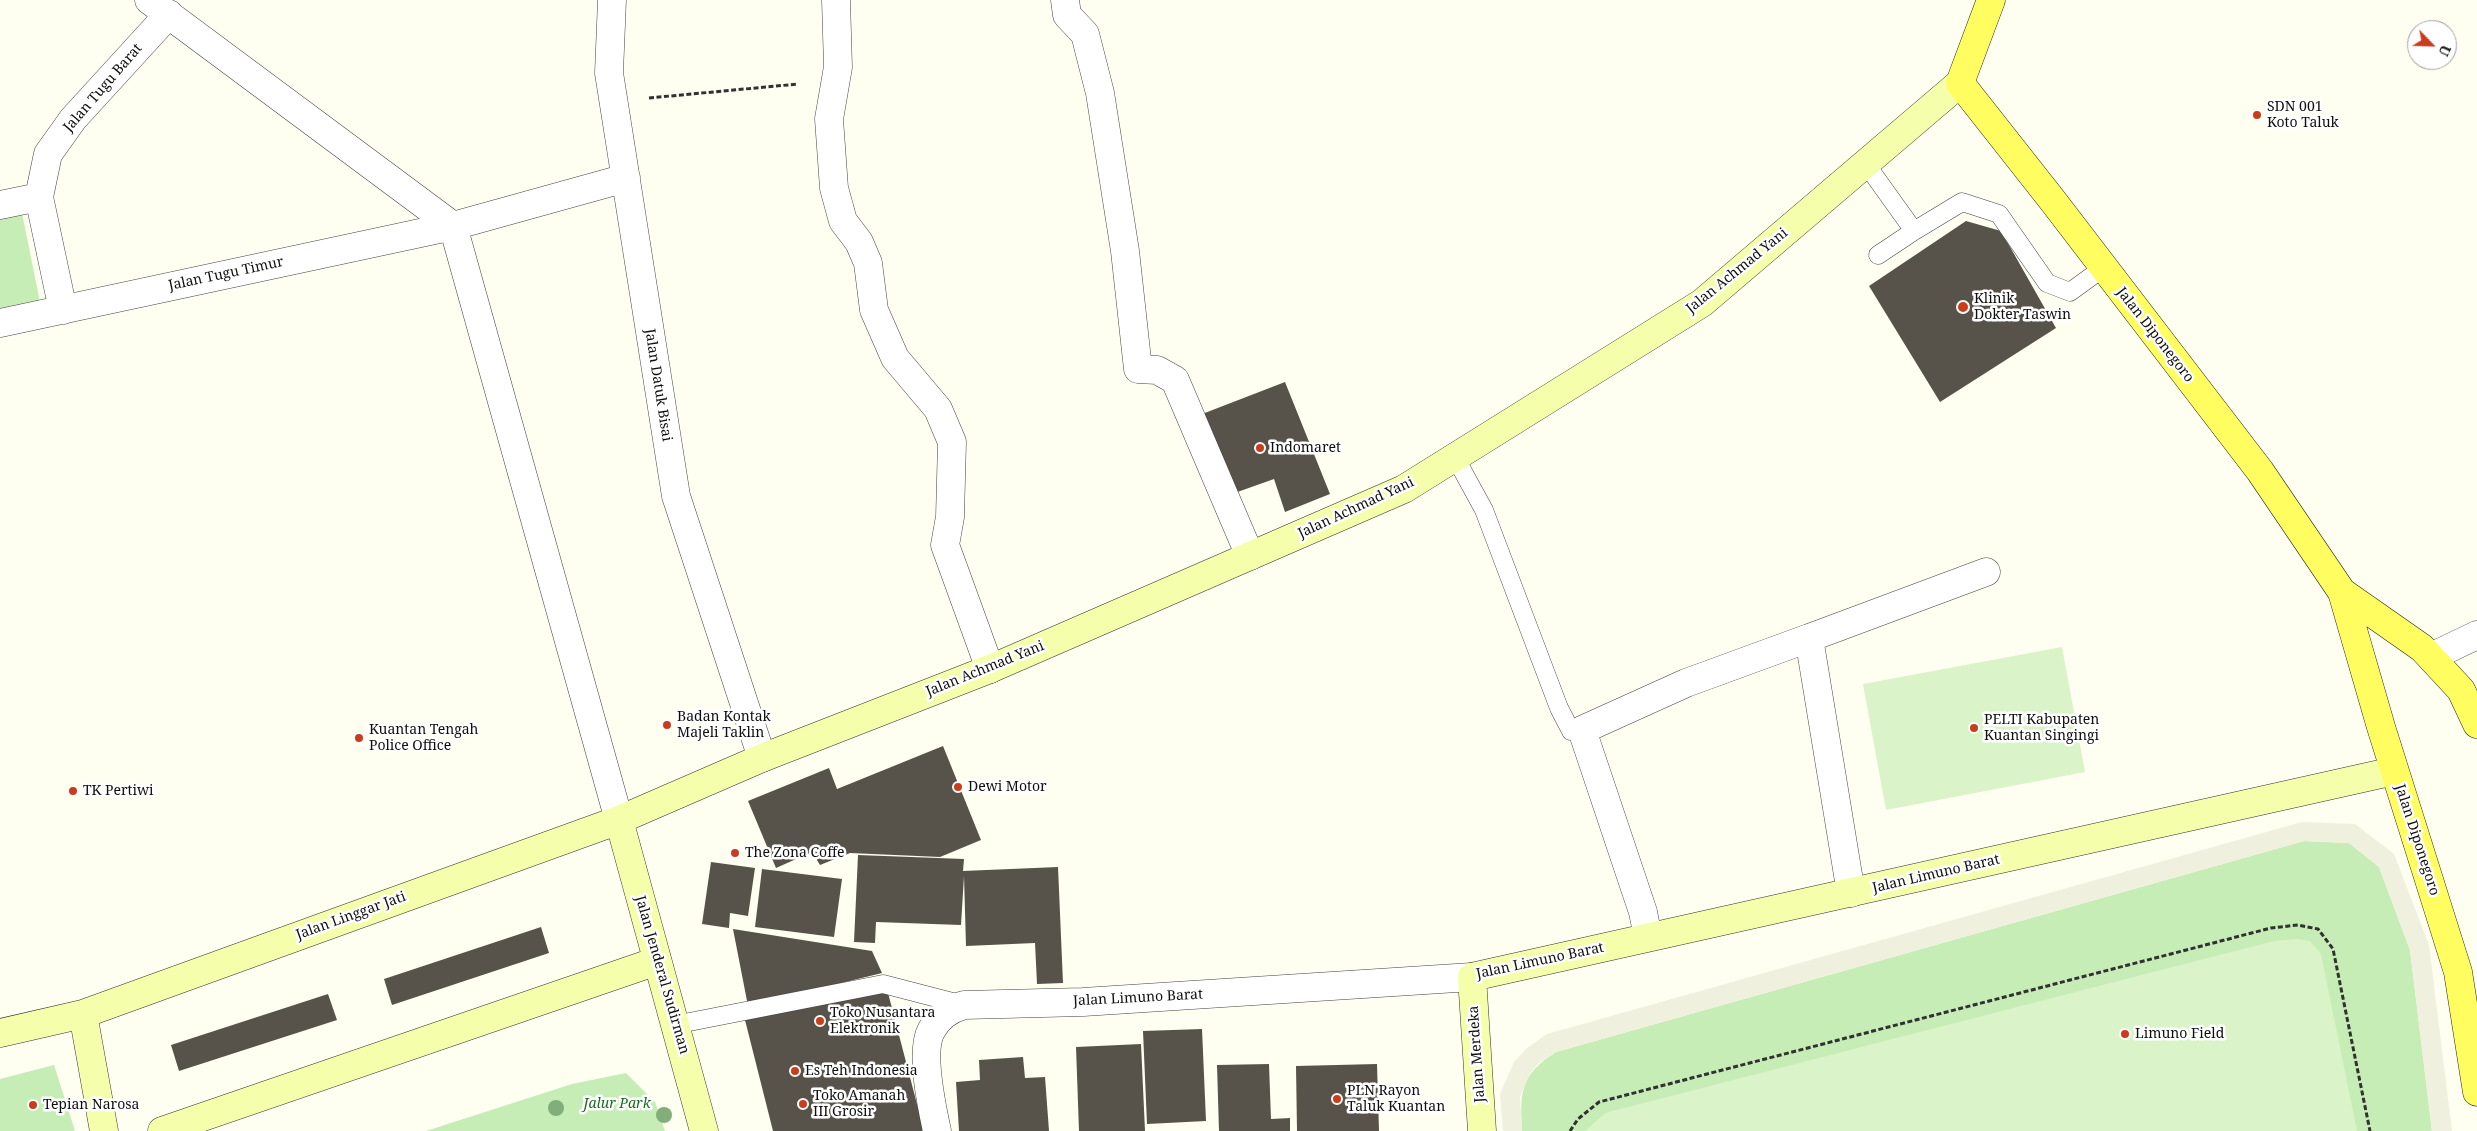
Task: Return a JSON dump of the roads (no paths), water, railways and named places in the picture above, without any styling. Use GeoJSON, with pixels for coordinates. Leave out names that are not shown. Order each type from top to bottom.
{"type":"FeatureCollection","features":[{"type":"Feature","properties":{"kind":"main road","name":"Jalan Achmad Yani"},"geometry":{"type":"LineString","coordinates":[[1960,83],[1991,0]]}},
{"type":"Feature","properties":{"kind":"main road","name":"Jalan Diponegoro"},"geometry":{"type":"LineString","coordinates":[[1960,83],[2260,471],[2342,592],[2394,772],[2458,972],[2477,1092]]}},
{"type":"Feature","properties":{"kind":"main road","name":"Jalan Diponegoro"},"geometry":{"type":"LineString","coordinates":[[2342,592],[2422,648],[2461,690],[2477,724]]}},
{"type":"Feature","properties":{"kind":"street","name":"Jalan Datuk Bisai"},"geometry":{"type":"LineString","coordinates":[[612,0],[609,73],[676,496],[762,758]]}},
{"type":"Feature","properties":{"kind":"street"},"geometry":{"type":"LineString","coordinates":[[836,0],[838,67],[829,119],[834,188],[843,221],[859,242],[868,263],[874,310],[895,358],[938,409],[952,442],[950,516],[945,545],[990,669]]}},
{"type":"Feature","properties":{"kind":"street"},"geometry":{"type":"LineString","coordinates":[[1065,0],[1067,15],[1085,34],[1100,93],[1125,251],[1138,369],[1157,370],[1175,380],[1250,556]]}},
{"type":"Feature","properties":{"kind":"street"},"geometry":{"type":"LineString","coordinates":[[159,7],[453,226],[619,820]]}},
{"type":"Feature","properties":{"kind":"street","name":"Jalan Tugu Barat"},"geometry":{"type":"LineString","coordinates":[[63,310],[39,197],[48,154],[159,7]]}},
{"type":"Feature","properties":{"kind":"street","name":"Jalan Achmad Yani"},"geometry":{"type":"LineString","coordinates":[[619,820],[762,758],[990,669],[1404,489],[1702,303],[1960,83]]}},
{"type":"Feature","properties":{"kind":"street","name":"Jalan Tugu Timur"},"geometry":{"type":"LineString","coordinates":[[0,323],[453,226],[626,178]]}},
{"type":"Feature","properties":{"kind":"street"},"geometry":{"type":"LineString","coordinates":[[0,205],[39,197]]}},
{"type":"Feature","properties":{"kind":"street"},"geometry":{"type":"LineString","coordinates":[[1648,937],[1642,912],[1582,730],[1686,683],[1986,572]]}},
{"type":"Feature","properties":{"kind":"street"},"geometry":{"type":"LineString","coordinates":[[2431,657],[2477,635]]}},
{"type":"Feature","properties":{"kind":"street"},"geometry":{"type":"LineString","coordinates":[[1809,638],[1851,892]]}},
{"type":"Feature","properties":{"kind":"street","name":"Jalan Limuno Barat"},"geometry":{"type":"LineString","coordinates":[[964,1005],[1083,1002],[1472,977],[2394,772]]}},
{"type":"Feature","properties":{"kind":"street","name":"Jalan Jenderal Sudirman"},"geometry":{"type":"LineString","coordinates":[[619,820],[704,1131]]}},
{"type":"Feature","properties":{"kind":"street","name":"Jalan Linggar Jati"},"geometry":{"type":"LineString","coordinates":[[0,1033],[83,1014],[619,820]]}},
{"type":"Feature","properties":{"kind":"street"},"geometry":{"type":"LineString","coordinates":[[162,1131],[657,962]]}},
{"type":"Feature","properties":{"kind":"street","name":"Jalan Merdeka"},"geometry":{"type":"LineString","coordinates":[[1472,977],[1482,1131]]}},
{"type":"Feature","properties":{"kind":"street"},"geometry":{"type":"LineString","coordinates":[[938,1131],[930,1097],[927,1043],[931,1030],[939,1020],[951,1009],[964,1005]]}},
{"type":"Feature","properties":{"kind":"street"},"geometry":{"type":"LineString","coordinates":[[83,1014],[104,1131]]}},
{"type":"Feature","properties":{"kind":"lane"},"geometry":{"type":"LineString","coordinates":[[1866,164],[1914,231]]}},
{"type":"Feature","properties":{"kind":"lane"},"geometry":{"type":"LineString","coordinates":[[1878,255],[1962,202],[1999,214],[2047,283],[2070,292],[2104,268]]}},
{"type":"Feature","properties":{"kind":"lane"},"geometry":{"type":"LineString","coordinates":[[1455,457],[1484,510],[1559,708],[1571,730],[1582,730]]}},
{"type":"Feature","properties":{"kind":"lane","name":"Jalan Limuno Barat"},"geometry":{"type":"LineString","coordinates":[[674,1025],[883,984],[964,1005]]}},
{"type":"Feature","properties":{"kind":"place","name":"SDN 001 Koto Taluk"},"geometry":{"type":"Point","coordinates":[2257,115]}},
{"type":"Feature","properties":{"kind":"place","name":"Klinik Dokter Taswin"},"geometry":{"type":"Point","coordinates":[1963,307]}},
{"type":"Feature","properties":{"kind":"place","name":"Indomaret"},"geometry":{"type":"Point","coordinates":[1260,448]}},
{"type":"Feature","properties":{"kind":"place","name":"Badan Kontak Majeli Taklin"},"geometry":{"type":"Point","coordinates":[667,725]}},
{"type":"Feature","properties":{"kind":"place","name":"PELTI Kabupaten Kuantan Singingi"},"geometry":{"type":"Point","coordinates":[1974,728]}},
{"type":"Feature","properties":{"kind":"place","name":"Kuantan Tengah Police Office"},"geometry":{"type":"Point","coordinates":[359,738]}},
{"type":"Feature","properties":{"kind":"place","name":"Dewi Motor"},"geometry":{"type":"Point","coordinates":[958,787]}},
{"type":"Feature","properties":{"kind":"place","name":"TK Pertiwi"},"geometry":{"type":"Point","coordinates":[73,791]}},
{"type":"Feature","properties":{"kind":"place","name":"The Zona Coffe"},"geometry":{"type":"Point","coordinates":[735,853]}},
{"type":"Feature","properties":{"kind":"place","name":"Toko Nusantara Elektronik"},"geometry":{"type":"Point","coordinates":[820,1021]}},
{"type":"Feature","properties":{"kind":"place","name":"Limuno Field"},"geometry":{"type":"Point","coordinates":[2125,1034]}},
{"type":"Feature","properties":{"kind":"place","name":"Es Teh Indonesia"},"geometry":{"type":"Point","coordinates":[795,1071]}},
{"type":"Feature","properties":{"kind":"place","name":"PLN Rayon Taluk Kuantan"},"geometry":{"type":"Point","coordinates":[1337,1099]}},
{"type":"Feature","properties":{"kind":"place","name":"Toko Amanah III Grosir"},"geometry":{"type":"Point","coordinates":[803,1104]}},
{"type":"Feature","properties":{"kind":"place","name":"Tepian Narosa"},"geometry":{"type":"Point","coordinates":[33,1105]}},
{"type":"Feature","properties":{"kind":"park label","name":"Jalur Park"},"geometry":{"type":"Point","coordinates":[617,1104]}}]}
